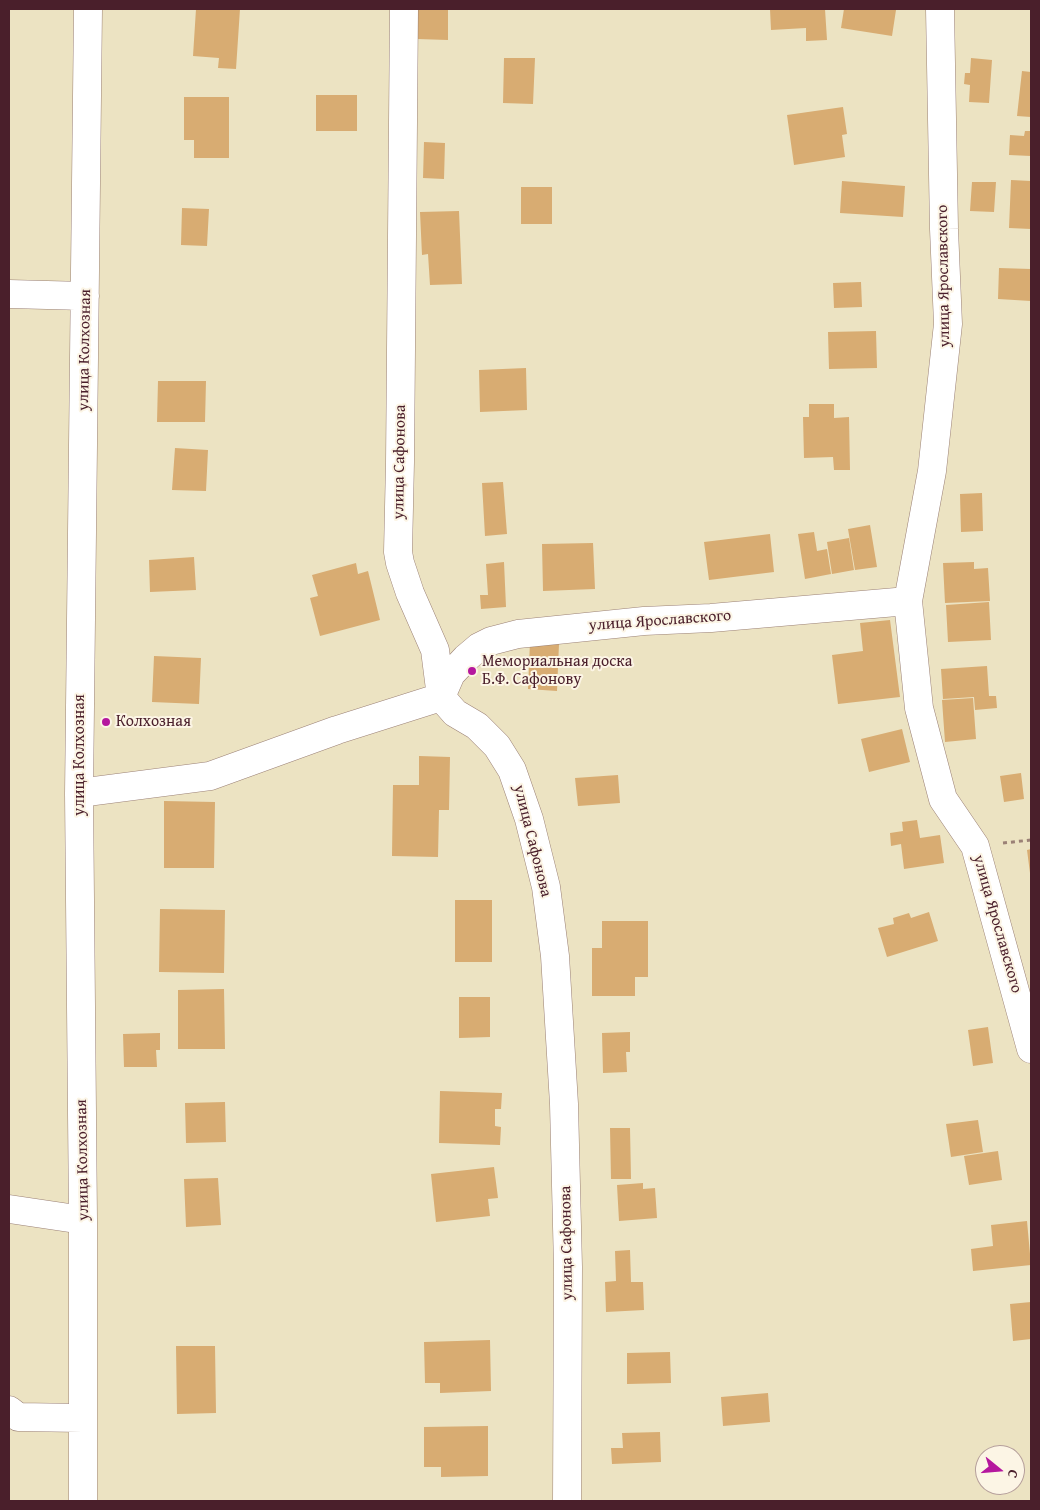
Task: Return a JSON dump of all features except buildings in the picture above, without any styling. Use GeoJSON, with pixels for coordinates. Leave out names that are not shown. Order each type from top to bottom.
{"type":"FeatureCollection","features":[{"type":"Feature","properties":{"kind":"street","name":"улица Колхозная"},"geometry":{"type":"LineString","coordinates":[[83,1501],[83,1220],[79,793],[88,9]]}},
{"type":"Feature","properties":{"kind":"street","name":"улица Сафонова"},"geometry":{"type":"LineString","coordinates":[[404,9],[401,442],[398,552],[410,593],[435,650],[441,698],[455,713],[477,726],[497,746],[512,770],[529,819],[546,887],[555,956],[564,1104],[568,1267],[567,1501]]}},
{"type":"Feature","properties":{"kind":"street","name":"улица Ярославского"},"geometry":{"type":"LineString","coordinates":[[940,9],[948,324],[932,471],[908,601],[920,708],[943,799],[975,846],[1031,1049]]}},
{"type":"Feature","properties":{"kind":"street"},"geometry":{"type":"LineString","coordinates":[[9,294],[85,296]]}},
{"type":"Feature","properties":{"kind":"street","name":"улица Ярославского"},"geometry":{"type":"LineString","coordinates":[[441,698],[451,674],[472,652],[491,641],[518,634],[644,621],[711,618],[908,601]]}},
{"type":"Feature","properties":{"kind":"street"},"geometry":{"type":"LineString","coordinates":[[79,793],[210,776],[337,730],[441,698]]}},
{"type":"Feature","properties":{"kind":"street"},"geometry":{"type":"LineString","coordinates":[[9,1209],[83,1220]]}},
{"type":"Feature","properties":{"kind":"street"},"geometry":{"type":"LineString","coordinates":[[12,1415],[84,1418]]}},
{"type":"Feature","properties":{"kind":"place","name":"Мемориальная доска Б.Ф. Сафонову"},"geometry":{"type":"Point","coordinates":[472,671]}},
{"type":"Feature","properties":{"kind":"place","name":"Колхозная"},"geometry":{"type":"Point","coordinates":[106,722]}}]}
